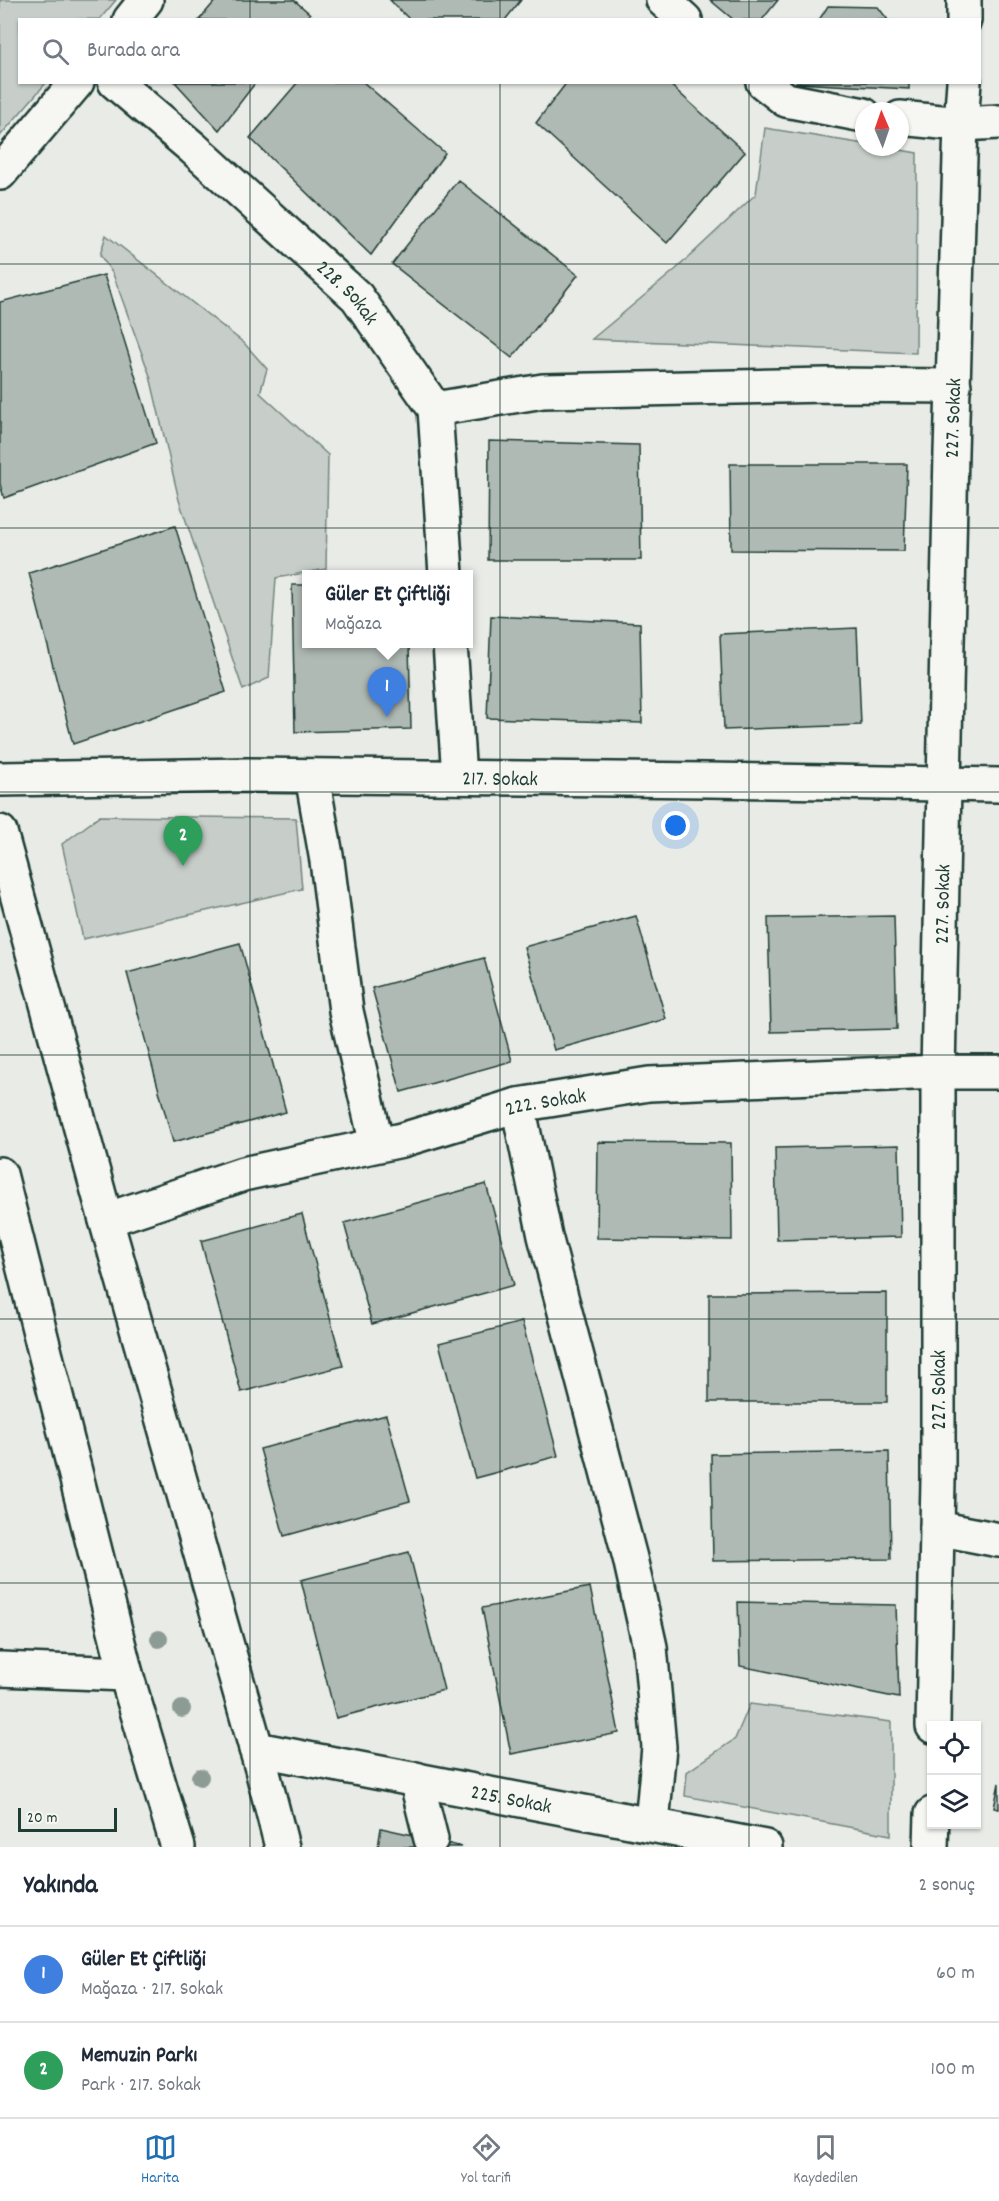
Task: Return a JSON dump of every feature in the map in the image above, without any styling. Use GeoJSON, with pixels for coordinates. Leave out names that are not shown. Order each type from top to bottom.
{"type":"FeatureCollection","features":[{"type":"Feature","properties":{"kind":"main road"},"geometry":{"type":"LineString","coordinates":[[132,18],[146,0]]}},
{"type":"Feature","properties":{"kind":"main road"},"geometry":{"type":"LineString","coordinates":[[663,0],[683,18]]}},
{"type":"Feature","properties":{"kind":"main road"},"geometry":{"type":"LineString","coordinates":[[964,0],[964,18]]}},
{"type":"Feature","properties":{"kind":"main road"},"geometry":{"type":"LineString","coordinates":[[0,173],[75,84]]}},
{"type":"Feature","properties":{"kind":"main road","name":"228. Sokak"},"geometry":{"type":"LineString","coordinates":[[117,84],[194,148],[357,297],[435,409]]}},
{"type":"Feature","properties":{"kind":"main road"},"geometry":{"type":"LineString","coordinates":[[766,84],[786,100],[855,112]]}},
{"type":"Feature","properties":{"kind":"main road","name":"227. Sokak"},"geometry":{"type":"LineString","coordinates":[[933,1721],[937,1528],[938,1072],[954,386],[964,84]]}},
{"type":"Feature","properties":{"kind":"main road"},"geometry":{"type":"LineString","coordinates":[[909,119],[961,123],[999,122]]}},
{"type":"Feature","properties":{"kind":"main road"},"geometry":{"type":"LineString","coordinates":[[446,570],[435,409],[543,391],[827,385],[954,386]]}},
{"type":"Feature","properties":{"kind":"main road"},"geometry":{"type":"LineString","coordinates":[[450,648],[459,777]]}},
{"type":"Feature","properties":{"kind":"main road"},"geometry":{"type":"LineString","coordinates":[[312,776],[327,861],[346,1011],[377,1145]]}},
{"type":"Feature","properties":{"kind":"main road","name":"217. Sokak"},"geometry":{"type":"LineString","coordinates":[[0,779],[312,776],[999,785]]}},
{"type":"Feature","properties":{"kind":"main road"},"geometry":{"type":"LineString","coordinates":[[0,832],[106,1221],[282,1847]]}},
{"type":"Feature","properties":{"kind":"main road","name":"222. Sokak"},"geometry":{"type":"LineString","coordinates":[[106,1221],[243,1174],[402,1140],[518,1105],[649,1084],[999,1071]]}},
{"type":"Feature","properties":{"kind":"main road"},"geometry":{"type":"LineString","coordinates":[[518,1105],[545,1236],[630,1558],[650,1647],[659,1747],[652,1824]]}},
{"type":"Feature","properties":{"kind":"main road"},"geometry":{"type":"LineString","coordinates":[[0,1174],[126,1674],[178,1847]]}},
{"type":"Feature","properties":{"kind":"main road"},"geometry":{"type":"LineString","coordinates":[[937,1528],[999,1540]]}},
{"type":"Feature","properties":{"kind":"main road"},"geometry":{"type":"LineString","coordinates":[[0,1669],[126,1674]]}},
{"type":"Feature","properties":{"kind":"main road","name":"225. Sokak"},"geometry":{"type":"LineString","coordinates":[[256,1749],[765,1847]]}},
{"type":"Feature","properties":{"kind":"main road"},"geometry":{"type":"LineString","coordinates":[[416,1779],[432,1839]]}},
{"type":"Feature","properties":{"kind":"main road"},"geometry":{"type":"LineString","coordinates":[[931,1847],[932,1829]]}},
{"type":"Feature","properties":{"kind":"shaded area"},"geometry":{"type":"Polygon","coordinates":[[[0,0],[116,0],[101,18],[18,18],[18,84],[45,84],[0,136],[0,0]]]}},
{"type":"Feature","properties":{"kind":"shaded area"},"geometry":{"type":"Polygon","coordinates":[[[765,128],[855,143],[855,156],[909,156],[909,152],[917,153],[916,353],[592,339],[675,270],[756,194],[765,128]]]}},
{"type":"Feature","properties":{"kind":"shaded area"},"geometry":{"type":"Polygon","coordinates":[[[106,235],[244,343],[267,369],[260,393],[328,455],[326,569],[302,570],[302,573],[276,578],[269,678],[243,690],[179,500],[150,376],[113,274],[100,255],[106,235]]]}},
{"type":"Feature","properties":{"kind":"shaded area"},"geometry":{"type":"Polygon","coordinates":[[[100,816],[296,818],[302,889],[83,939],[62,844],[100,816]]]}},
{"type":"Feature","properties":{"kind":"shaded area"},"geometry":{"type":"Polygon","coordinates":[[[750,1704],[891,1722],[891,1835],[685,1796],[687,1772],[735,1739],[750,1704]]]}},
{"type":"Feature","properties":{"kind":"building"},"geometry":{"type":"Polygon","coordinates":[[[216,0],[294,0],[310,14],[307,18],[201,18],[216,0]]]}},
{"type":"Feature","properties":{"kind":"building"},"geometry":{"type":"Polygon","coordinates":[[[390,0],[521,0],[507,18],[408,18],[390,0]]]}},
{"type":"Feature","properties":{"kind":"building"},"geometry":{"type":"Polygon","coordinates":[[[710,0],[778,0],[764,18],[732,18],[710,0]]]}},
{"type":"Feature","properties":{"kind":"building"},"geometry":{"type":"Polygon","coordinates":[[[828,6],[878,7],[886,18],[820,18],[828,6]]]}},
{"type":"Feature","properties":{"kind":"building"},"geometry":{"type":"Polygon","coordinates":[[[177,84],[254,84],[219,130],[177,84]]]}},
{"type":"Feature","properties":{"kind":"building"},"geometry":{"type":"Polygon","coordinates":[[[296,84],[365,84],[445,153],[371,255],[250,138],[296,84]]]}},
{"type":"Feature","properties":{"kind":"building"},"geometry":{"type":"Polygon","coordinates":[[[565,84],[669,84],[745,152],[667,243],[536,123],[565,84]]]}},
{"type":"Feature","properties":{"kind":"building"},"geometry":{"type":"Polygon","coordinates":[[[815,84],[909,84],[909,89],[815,84]]]}},
{"type":"Feature","properties":{"kind":"building"},"geometry":{"type":"Polygon","coordinates":[[[458,180],[578,275],[512,358],[392,264],[458,180]]]}},
{"type":"Feature","properties":{"kind":"building"},"geometry":{"type":"Polygon","coordinates":[[[104,275],[156,443],[4,498],[0,484],[0,302],[104,275]]]}},
{"type":"Feature","properties":{"kind":"building"},"geometry":{"type":"Polygon","coordinates":[[[489,441],[639,445],[641,560],[488,560],[489,441]]]}},
{"type":"Feature","properties":{"kind":"building"},"geometry":{"type":"Polygon","coordinates":[[[730,464],[907,464],[904,551],[731,550],[730,464]]]}},
{"type":"Feature","properties":{"kind":"building"},"geometry":{"type":"Polygon","coordinates":[[[175,526],[226,692],[73,744],[29,573],[175,526]]]}},
{"type":"Feature","properties":{"kind":"building"},"geometry":{"type":"Polygon","coordinates":[[[292,585],[302,585],[302,648],[409,648],[411,729],[295,732],[292,585]]]}},
{"type":"Feature","properties":{"kind":"building"},"geometry":{"type":"Polygon","coordinates":[[[491,616],[640,623],[642,723],[487,718],[491,616]]]}},
{"type":"Feature","properties":{"kind":"building"},"geometry":{"type":"Polygon","coordinates":[[[857,628],[861,725],[724,730],[720,634],[857,628]]]}},
{"type":"Feature","properties":{"kind":"building"},"geometry":{"type":"Polygon","coordinates":[[[636,916],[666,1019],[554,1050],[524,947],[636,916]]]}},
{"type":"Feature","properties":{"kind":"building"},"geometry":{"type":"Polygon","coordinates":[[[894,916],[897,1029],[771,1032],[768,918],[894,916]]]}},
{"type":"Feature","properties":{"kind":"building"},"geometry":{"type":"Polygon","coordinates":[[[240,943],[286,1112],[173,1142],[127,973],[240,943]]]}},
{"type":"Feature","properties":{"kind":"building"},"geometry":{"type":"Polygon","coordinates":[[[484,958],[512,1061],[401,1092],[372,988],[484,958]]]}},
{"type":"Feature","properties":{"kind":"building"},"geometry":{"type":"Polygon","coordinates":[[[598,1142],[731,1143],[732,1240],[597,1238],[598,1142]]]}},
{"type":"Feature","properties":{"kind":"building"},"geometry":{"type":"Polygon","coordinates":[[[899,1145],[901,1237],[777,1240],[775,1148],[899,1145]]]}},
{"type":"Feature","properties":{"kind":"building"},"geometry":{"type":"Polygon","coordinates":[[[486,1184],[514,1285],[372,1324],[344,1223],[486,1184]]]}},
{"type":"Feature","properties":{"kind":"building"},"geometry":{"type":"Polygon","coordinates":[[[302,1214],[343,1366],[241,1392],[201,1241],[302,1214]]]}},
{"type":"Feature","properties":{"kind":"building"},"geometry":{"type":"Polygon","coordinates":[[[887,1293],[887,1402],[709,1402],[709,1294],[887,1293]]]}},
{"type":"Feature","properties":{"kind":"building"},"geometry":{"type":"Polygon","coordinates":[[[522,1322],[558,1456],[475,1478],[439,1343],[522,1322]]]}},
{"type":"Feature","properties":{"kind":"building"},"geometry":{"type":"Polygon","coordinates":[[[386,1415],[410,1501],[284,1536],[260,1449],[386,1415]]]}},
{"type":"Feature","properties":{"kind":"building"},"geometry":{"type":"Polygon","coordinates":[[[889,1451],[891,1559],[713,1561],[711,1454],[889,1451]]]}},
{"type":"Feature","properties":{"kind":"building"},"geometry":{"type":"Polygon","coordinates":[[[409,1552],[444,1690],[336,1718],[301,1580],[409,1552]]]}},
{"type":"Feature","properties":{"kind":"building"},"geometry":{"type":"Polygon","coordinates":[[[590,1587],[619,1733],[511,1754],[482,1608],[590,1587]]]}},
{"type":"Feature","properties":{"kind":"building"},"geometry":{"type":"Polygon","coordinates":[[[738,1602],[896,1605],[899,1698],[740,1666],[738,1602]]]}},
{"type":"Feature","properties":{"kind":"building"},"geometry":{"type":"Polygon","coordinates":[[[999,1783],[999,1809],[994,1808],[999,1783]]]}},
{"type":"Feature","properties":{"kind":"building"},"geometry":{"type":"Polygon","coordinates":[[[381,1828],[431,1839],[462,1847],[378,1847],[381,1828]]]}},
{"type":"Feature","properties":{"kind":"place","name":"Güler Et Çiftliği"},"geometry":{"type":"Point","coordinates":[387,717]}},
{"type":"Feature","properties":{"kind":"place","name":"Memuzin Parkı"},"geometry":{"type":"Point","coordinates":[183,866]}}]}
